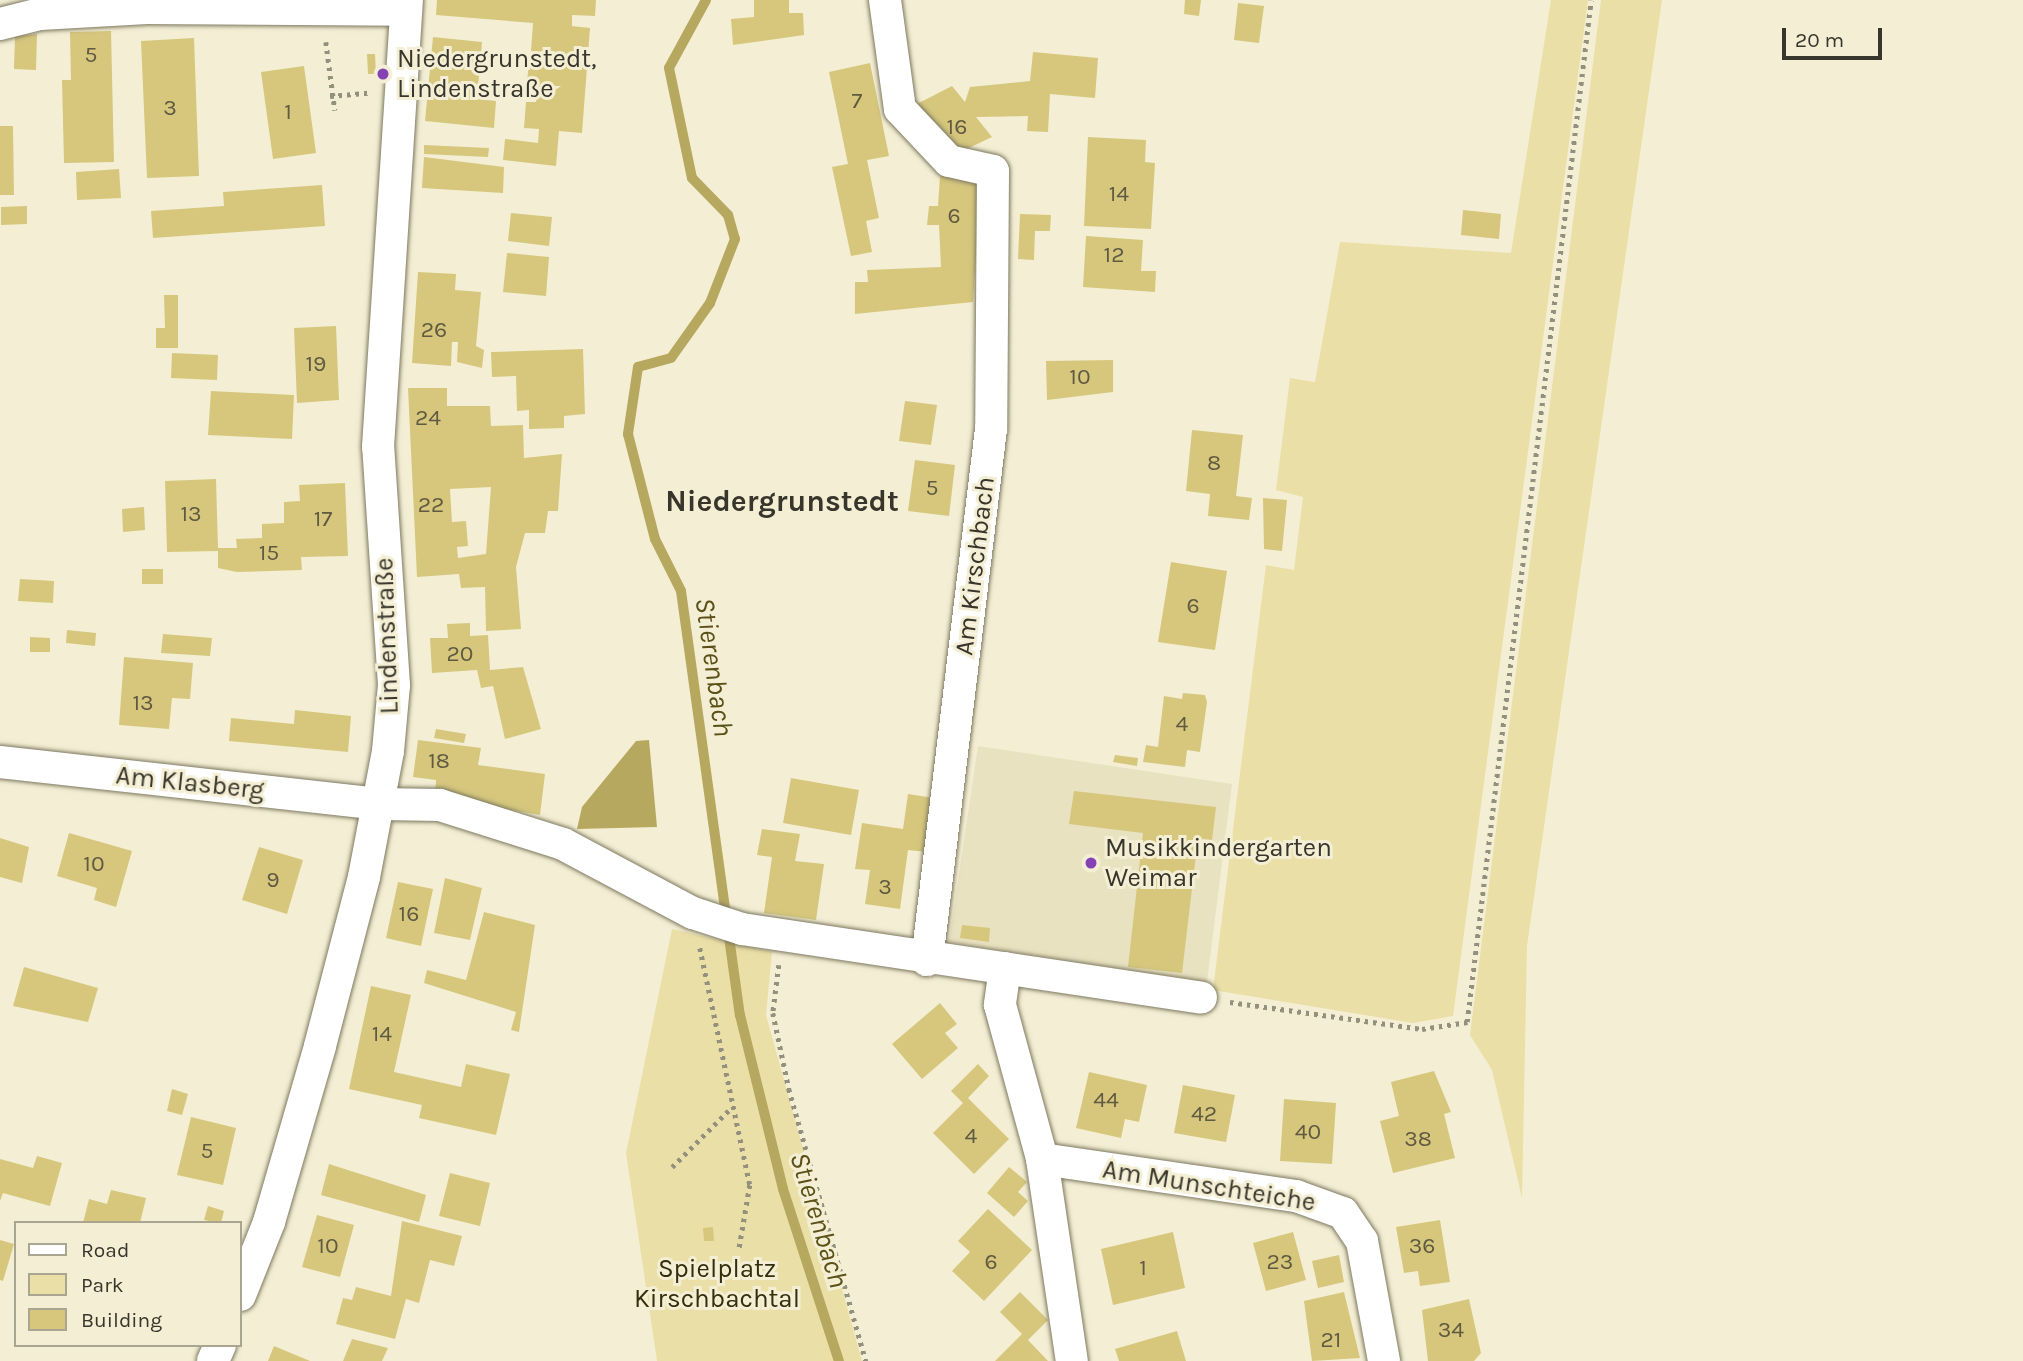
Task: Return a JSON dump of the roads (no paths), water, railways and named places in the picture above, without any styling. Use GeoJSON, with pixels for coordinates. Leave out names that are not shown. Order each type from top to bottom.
{"type":"FeatureCollection","features":[{"type":"Feature","properties":{"kind":"street","name":"Am Kirschbach"},"geometry":{"type":"LineString","coordinates":[[885,0],[900,109],[949,161],[993,171],[987,293],[991,429],[927,960]]}},
{"type":"Feature","properties":{"kind":"street"},"geometry":{"type":"LineString","coordinates":[[0,24],[53,13],[255,5],[323,10],[406,5]]}},
{"type":"Feature","properties":{"kind":"street","name":"Lindenstraße"},"geometry":{"type":"LineString","coordinates":[[242,1290],[269,1222],[317,1058],[379,804],[394,685],[378,447],[406,5]]}},
{"type":"Feature","properties":{"kind":"street","name":"Am Klasberg"},"geometry":{"type":"LineString","coordinates":[[0,762],[379,804]]}},
{"type":"Feature","properties":{"kind":"street"},"geometry":{"type":"LineString","coordinates":[[379,804],[440,805],[563,844],[717,921],[784,940],[1005,968],[1201,998]]}},
{"type":"Feature","properties":{"kind":"street"},"geometry":{"type":"LineString","coordinates":[[1005,968],[1000,1005],[1042,1159],[1072,1361]]}},
{"type":"Feature","properties":{"kind":"street","name":"Am Munschteiche"},"geometry":{"type":"LineString","coordinates":[[1042,1159],[1296,1196],[1343,1213],[1362,1241],[1384,1361]]}},
{"type":"Feature","properties":{"kind":"waterway","name":"Stierenbach"},"geometry":{"type":"LineString","coordinates":[[706,0],[669,68],[692,178],[728,215],[735,239],[710,303],[671,358],[638,367],[628,434],[655,539],[681,591],[740,1015],[783,1189],[839,1361]]}},
{"type":"Feature","properties":{"kind":"place","name":"Niedergrunstedt, Lindenstraße"},"geometry":{"type":"Point","coordinates":[383,74]}},
{"type":"Feature","properties":{"kind":"place","name":"Musikkindergarten Weimar"},"geometry":{"type":"Point","coordinates":[1091,863]}},
{"type":"Feature","properties":{"kind":"district","name":"Niedergrunstedt"},"geometry":{"type":"Point","coordinates":[782,501]}},
{"type":"Feature","properties":{"kind":"park label","name":"Spielplatz Kirschbachtal"},"geometry":{"type":"Point","coordinates":[717,1284]}}]}
